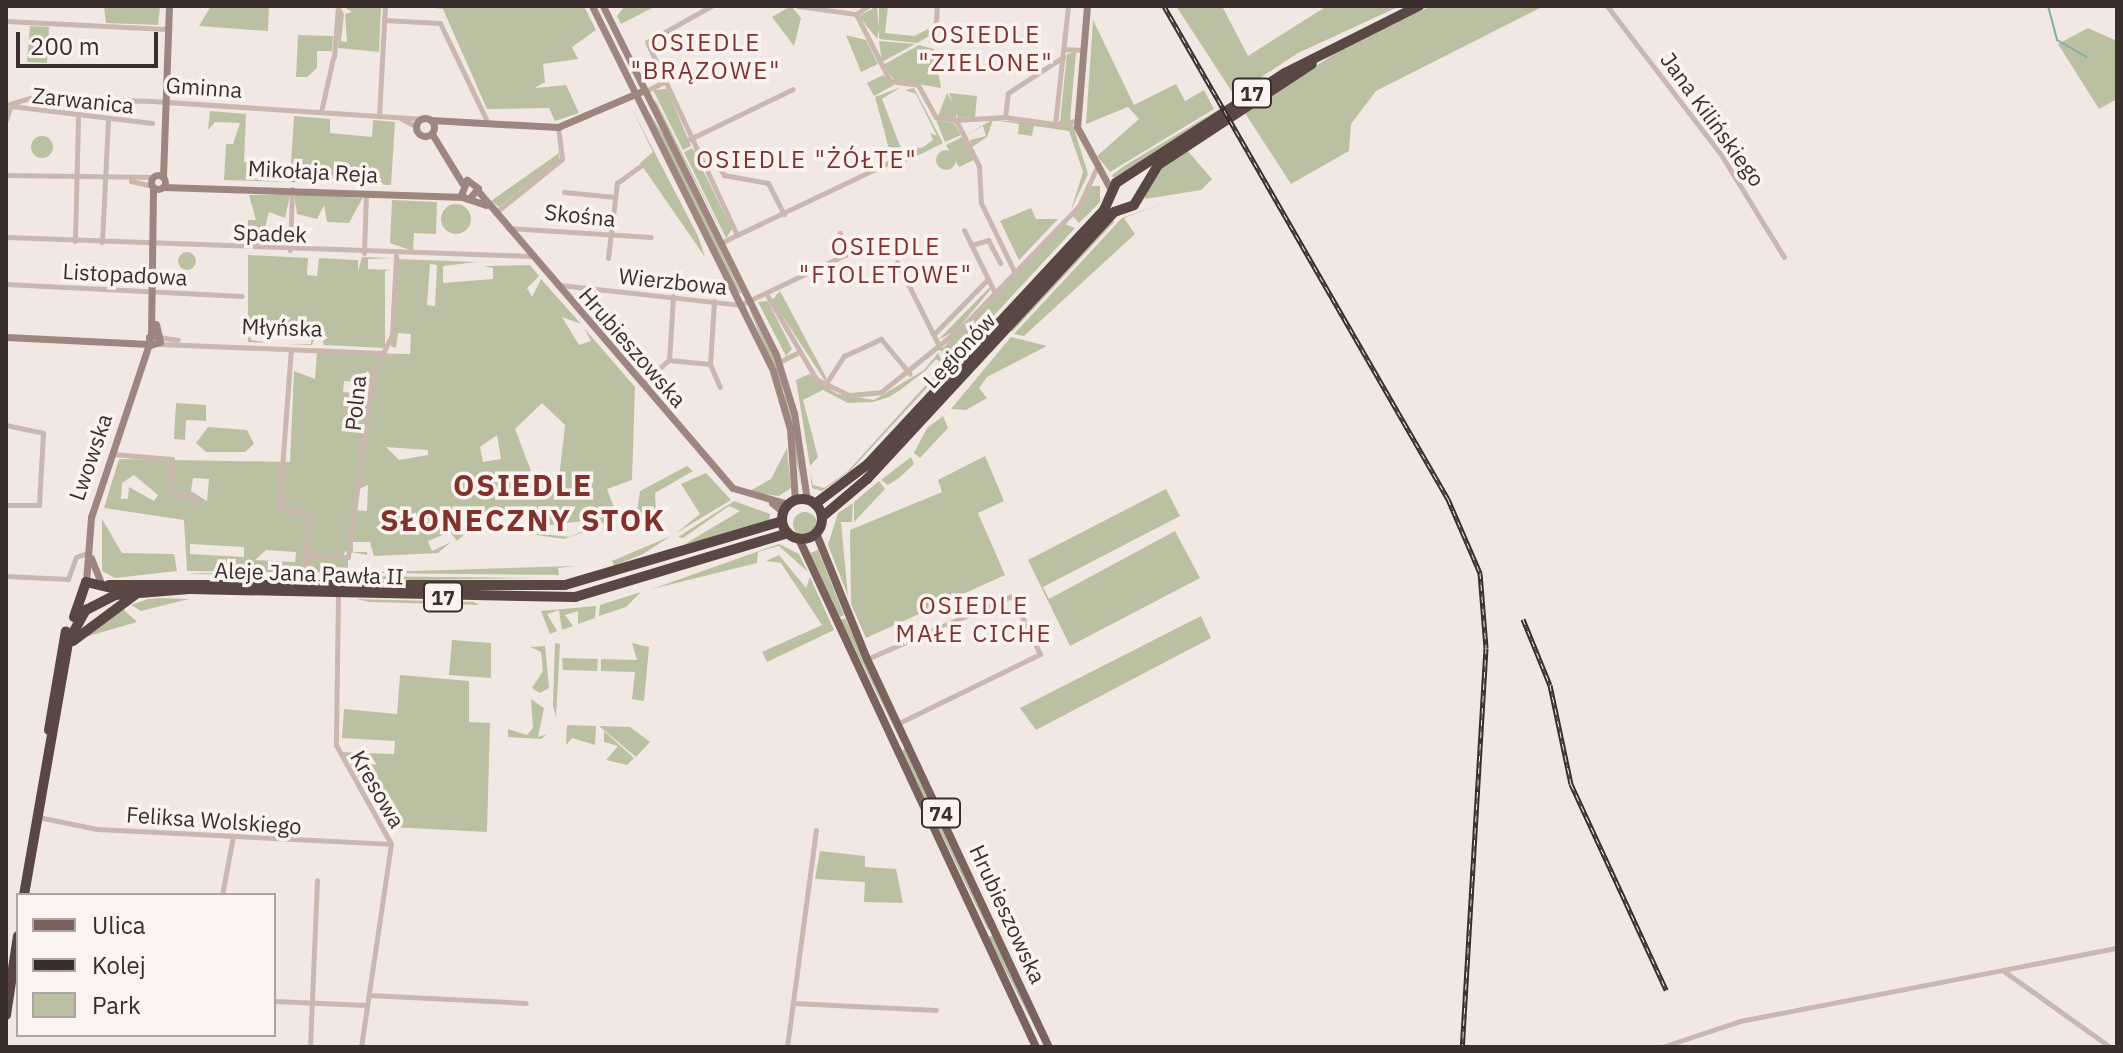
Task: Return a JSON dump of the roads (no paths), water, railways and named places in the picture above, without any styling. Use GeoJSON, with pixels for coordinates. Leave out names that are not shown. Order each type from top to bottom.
{"type":"FeatureCollection","features":[{"type":"Feature","properties":{"kind":"highway","name":"Legionów"},"geometry":{"type":"LineString","coordinates":[[795,507],[863,470],[1117,187],[1176,140],[1354,37],[1419,6]]}},
{"type":"Feature","properties":{"kind":"highway","name":"Legionów"},"geometry":{"type":"LineString","coordinates":[[1138,192],[1167,158],[1354,37]]}},
{"type":"Feature","properties":{"kind":"highway"},"geometry":{"type":"LineString","coordinates":[[1123,208],[1117,187],[1138,192]]}},
{"type":"Feature","properties":{"kind":"highway","name":"17"},"geometry":{"type":"LineString","coordinates":[[1123,208],[1134,205],[1138,192]]}},
{"type":"Feature","properties":{"kind":"highway","name":"Legionów"},"geometry":{"type":"LineString","coordinates":[[822,517],[1123,208]]}},
{"type":"Feature","properties":{"kind":"highway"},"geometry":{"type":"LineString","coordinates":[[816,533],[799,539],[788,533],[795,507],[822,517]]}},
{"type":"Feature","properties":{"kind":"highway","name":"Aleje Jana Pawła II"},"geometry":{"type":"LineString","coordinates":[[535,592],[604,578],[795,507]]}},
{"type":"Feature","properties":{"kind":"highway","name":"17"},"geometry":{"type":"LineString","coordinates":[[816,533],[822,517]]}},
{"type":"Feature","properties":{"kind":"highway","name":"Aleje Jana Pawła II"},"geometry":{"type":"LineString","coordinates":[[110,599],[142,592],[338,589],[608,591],[788,533]]}},
{"type":"Feature","properties":{"kind":"highway"},"geometry":{"type":"LineString","coordinates":[[24,893],[58,652],[86,582]]}},
{"type":"Feature","properties":{"kind":"highway","name":"17"},"geometry":{"type":"LineString","coordinates":[[86,582],[104,583]]}},
{"type":"Feature","properties":{"kind":"highway"},"geometry":{"type":"LineString","coordinates":[[104,583],[110,599]]}},
{"type":"Feature","properties":{"kind":"highway","name":"Aleje Jana Pawła II"},"geometry":{"type":"LineString","coordinates":[[104,583],[304,583],[338,589]]}},
{"type":"Feature","properties":{"kind":"highway"},"geometry":{"type":"LineString","coordinates":[[67,651],[88,624],[142,592]]}},
{"type":"Feature","properties":{"kind":"highway"},"geometry":{"type":"LineString","coordinates":[[49,730],[67,651],[94,607],[80,599]]}},
{"type":"Feature","properties":{"kind":"highway","name":"17"},"geometry":{"type":"LineString","coordinates":[[94,607],[110,599]]}},
{"type":"Feature","properties":{"kind":"highway"},"geometry":{"type":"LineString","coordinates":[[6,1015],[16,949]]}},
{"type":"Feature","properties":{"kind":"main road"},"geometry":{"type":"LineString","coordinates":[[155,340],[153,311],[161,102],[169,6]]}},
{"type":"Feature","properties":{"kind":"main road"},"geometry":{"type":"LineString","coordinates":[[592,6],[740,305],[783,402],[795,507]]}},
{"type":"Feature","properties":{"kind":"main road"},"geometry":{"type":"LineString","coordinates":[[603,6],[779,362],[795,507]]}},
{"type":"Feature","properties":{"kind":"main road"},"geometry":{"type":"LineString","coordinates":[[1087,6],[1076,121],[1096,169],[1117,187]]}},
{"type":"Feature","properties":{"kind":"main road"},"geometry":{"type":"LineString","coordinates":[[418,122],[430,130],[459,122],[558,127],[646,91]]}},
{"type":"Feature","properties":{"kind":"main road"},"geometry":{"type":"LineString","coordinates":[[418,122],[430,130],[439,150],[464,184],[467,198],[478,191]]}},
{"type":"Feature","properties":{"kind":"main road","name":"Mikołaja Reja"},"geometry":{"type":"LineString","coordinates":[[158,182],[467,198]]}},
{"type":"Feature","properties":{"kind":"main road","name":"Hrubieszowska"},"geometry":{"type":"LineString","coordinates":[[464,184],[478,191],[486,205],[735,491],[795,507]]}},
{"type":"Feature","properties":{"kind":"main road","name":"Mikołaja Reja"},"geometry":{"type":"LineString","coordinates":[[439,195],[464,184]]}},
{"type":"Feature","properties":{"kind":"main road","name":"Hrubieszowska"},"geometry":{"type":"LineString","coordinates":[[467,198],[486,205]]}},
{"type":"Feature","properties":{"kind":"main road","name":"Młyńska"},"geometry":{"type":"LineString","coordinates":[[6,337],[155,340]]}},
{"type":"Feature","properties":{"kind":"main road","name":"Lwowska"},"geometry":{"type":"LineString","coordinates":[[140,376],[143,361],[155,340]]}},
{"type":"Feature","properties":{"kind":"main road","name":"Lwowska"},"geometry":{"type":"LineString","coordinates":[[86,582],[89,522],[155,340]]}},
{"type":"Feature","properties":{"kind":"main road"},"geometry":{"type":"LineString","coordinates":[[130,341],[143,361]]}},
{"type":"Feature","properties":{"kind":"main road","name":"Hrubieszowska"},"geometry":{"type":"LineString","coordinates":[[816,533],[867,659],[1049,1047]]}},
{"type":"Feature","properties":{"kind":"main road","name":"Hrubieszowska"},"geometry":{"type":"LineString","coordinates":[[799,539],[1036,1047]]}},
{"type":"Feature","properties":{"kind":"main road"},"geometry":{"type":"LineString","coordinates":[[87,553],[104,583]]}},
{"type":"Feature","properties":{"kind":"main road"},"geometry":{"type":"LineString","coordinates":[[984,935],[995,930]]}},
{"type":"Feature","properties":{"kind":"street"},"geometry":{"type":"LineString","coordinates":[[321,112],[334,58],[338,6]]}},
{"type":"Feature","properties":{"kind":"street"},"geometry":{"type":"LineString","coordinates":[[379,116],[385,6]]}},
{"type":"Feature","properties":{"kind":"street"},"geometry":{"type":"LineString","coordinates":[[711,6],[647,39],[690,139],[737,235]]}},
{"type":"Feature","properties":{"kind":"street"},"geometry":{"type":"LineString","coordinates":[[798,6],[856,14],[868,6]]}},
{"type":"Feature","properties":{"kind":"street"},"geometry":{"type":"LineString","coordinates":[[936,23],[937,6]]}},
{"type":"Feature","properties":{"kind":"street"},"geometry":{"type":"LineString","coordinates":[[1055,124],[1068,6]]}},
{"type":"Feature","properties":{"kind":"street","name":"Jana Kilińskiego"},"geometry":{"type":"LineString","coordinates":[[1607,6],[1705,131],[1784,257]]}},
{"type":"Feature","properties":{"kind":"street"},"geometry":{"type":"LineString","coordinates":[[856,14],[890,81],[918,85],[936,117],[956,120],[1005,117],[1055,124],[1076,121]]}},
{"type":"Feature","properties":{"kind":"street"},"geometry":{"type":"LineString","coordinates":[[384,20],[440,23],[488,123]]}},
{"type":"Feature","properties":{"kind":"street"},"geometry":{"type":"LineString","coordinates":[[6,21],[166,29]]}},
{"type":"Feature","properties":{"kind":"street"},"geometry":{"type":"LineString","coordinates":[[1005,117],[1008,93],[1064,52],[1082,50]]}},
{"type":"Feature","properties":{"kind":"street"},"geometry":{"type":"LineString","coordinates":[[646,91],[666,81]]}},
{"type":"Feature","properties":{"kind":"street"},"geometry":{"type":"LineString","coordinates":[[690,139],[793,89]]}},
{"type":"Feature","properties":{"kind":"street","name":"Gminna"},"geometry":{"type":"LineString","coordinates":[[9,104],[30,98],[161,102],[379,116],[418,122]]}},
{"type":"Feature","properties":{"kind":"street"},"geometry":{"type":"LineString","coordinates":[[6,120],[9,104]]}},
{"type":"Feature","properties":{"kind":"street","name":"Zarwanica"},"geometry":{"type":"LineString","coordinates":[[9,104],[36,114],[152,123]]}},
{"type":"Feature","properties":{"kind":"street"},"geometry":{"type":"LineString","coordinates":[[75,241],[78,118]]}},
{"type":"Feature","properties":{"kind":"street"},"geometry":{"type":"LineString","coordinates":[[956,120],[979,166],[980,201],[1015,273]]}},
{"type":"Feature","properties":{"kind":"street"},"geometry":{"type":"LineString","coordinates":[[102,242],[108,121]]}},
{"type":"Feature","properties":{"kind":"street"},"geometry":{"type":"LineString","coordinates":[[494,214],[562,159],[558,127]]}},
{"type":"Feature","properties":{"kind":"street"},"geometry":{"type":"LineString","coordinates":[[696,150],[708,151],[724,175],[768,183],[784,214]]}},
{"type":"Feature","properties":{"kind":"street"},"geometry":{"type":"LineString","coordinates":[[721,243],[896,159]]}},
{"type":"Feature","properties":{"kind":"street"},"geometry":{"type":"LineString","coordinates":[[608,258],[618,182],[640,166]]}},
{"type":"Feature","properties":{"kind":"street"},"geometry":{"type":"LineString","coordinates":[[767,295],[797,353],[825,385],[868,395],[910,374],[940,348],[1079,206],[1096,169]]}},
{"type":"Feature","properties":{"kind":"street"},"geometry":{"type":"LineString","coordinates":[[6,175],[158,182]]}},
{"type":"Feature","properties":{"kind":"street"},"geometry":{"type":"LineString","coordinates":[[290,250],[292,188]]}},
{"type":"Feature","properties":{"kind":"street"},"geometry":{"type":"LineString","coordinates":[[364,253],[366,192]]}},
{"type":"Feature","properties":{"kind":"street"},"geometry":{"type":"LineString","coordinates":[[564,192],[615,197]]}},
{"type":"Feature","properties":{"kind":"street","name":"Skośna"},"geometry":{"type":"LineString","coordinates":[[507,228],[651,237]]}},
{"type":"Feature","properties":{"kind":"street"},"geometry":{"type":"LineString","coordinates":[[964,230],[995,293]]}},
{"type":"Feature","properties":{"kind":"street"},"geometry":{"type":"LineString","coordinates":[[740,305],[767,295],[845,255],[840,233]]}},
{"type":"Feature","properties":{"kind":"street","name":"Spadek"},"geometry":{"type":"LineString","coordinates":[[6,237],[396,255],[531,256]]}},
{"type":"Feature","properties":{"kind":"street"},"geometry":{"type":"LineString","coordinates":[[971,245],[987,239],[1000,263]]}},
{"type":"Feature","properties":{"kind":"street","name":"Polna"},"geometry":{"type":"LineString","coordinates":[[306,556],[348,557],[373,373],[392,335],[396,255]]}},
{"type":"Feature","properties":{"kind":"street"},"geometry":{"type":"LineString","coordinates":[[897,262],[940,348]]}},
{"type":"Feature","properties":{"kind":"street"},"geometry":{"type":"LineString","coordinates":[[934,334],[988,279]]}},
{"type":"Feature","properties":{"kind":"street","name":"Listopadowa"},"geometry":{"type":"LineString","coordinates":[[6,284],[242,296]]}},
{"type":"Feature","properties":{"kind":"street","name":"Wierzbowa"},"geometry":{"type":"LineString","coordinates":[[555,284],[740,305]]}},
{"type":"Feature","properties":{"kind":"street"},"geometry":{"type":"LineString","coordinates":[[642,384],[669,360],[673,296]]}},
{"type":"Feature","properties":{"kind":"street"},"geometry":{"type":"LineString","coordinates":[[714,301],[710,364],[720,387]]}},
{"type":"Feature","properties":{"kind":"street"},"geometry":{"type":"LineString","coordinates":[[825,385],[844,356],[881,339],[910,374]]}},
{"type":"Feature","properties":{"kind":"street","name":"Młyńska"},"geometry":{"type":"LineString","coordinates":[[155,340],[384,353]]}},
{"type":"Feature","properties":{"kind":"street"},"geometry":{"type":"LineString","coordinates":[[291,349],[279,507],[307,513],[304,583]]}},
{"type":"Feature","properties":{"kind":"street"},"geometry":{"type":"LineString","coordinates":[[779,362],[797,353]]}},
{"type":"Feature","properties":{"kind":"street"},"geometry":{"type":"LineString","coordinates":[[669,360],[710,364]]}},
{"type":"Feature","properties":{"kind":"street"},"geometry":{"type":"LineString","coordinates":[[6,425],[43,433],[39,505],[6,505]]}},
{"type":"Feature","properties":{"kind":"street"},"geometry":{"type":"LineString","coordinates":[[112,454],[172,459],[171,495],[193,496],[198,505]]}},
{"type":"Feature","properties":{"kind":"street"},"geometry":{"type":"LineString","coordinates":[[6,576],[68,579],[76,557],[87,553]]}},
{"type":"Feature","properties":{"kind":"street","name":"Kresowa"},"geometry":{"type":"LineString","coordinates":[[338,589],[336,745],[391,844],[361,1047]]}},
{"type":"Feature","properties":{"kind":"street"},"geometry":{"type":"LineString","coordinates":[[867,659],[1012,596],[1040,654],[899,723]]}},
{"type":"Feature","properties":{"kind":"street","name":"Feliksa Wolskiego"},"geometry":{"type":"LineString","coordinates":[[36,817],[97,829],[391,844]]}},
{"type":"Feature","properties":{"kind":"street"},"geometry":{"type":"LineString","coordinates":[[787,1047],[816,830]]}},
{"type":"Feature","properties":{"kind":"street"},"geometry":{"type":"LineString","coordinates":[[222,893],[233,836]]}},
{"type":"Feature","properties":{"kind":"street"},"geometry":{"type":"LineString","coordinates":[[310,1047],[317,880]]}},
{"type":"Feature","properties":{"kind":"street"},"geometry":{"type":"LineString","coordinates":[[1662,1047],[1777,1015],[2117,948]]}},
{"type":"Feature","properties":{"kind":"street"},"geometry":{"type":"LineString","coordinates":[[2004,972],[2110,1047]]}},
{"type":"Feature","properties":{"kind":"street"},"geometry":{"type":"LineString","coordinates":[[369,995],[526,1003]]}},
{"type":"Feature","properties":{"kind":"street"},"geometry":{"type":"LineString","coordinates":[[276,1001],[367,1005]]}},
{"type":"Feature","properties":{"kind":"street"},"geometry":{"type":"LineString","coordinates":[[793,1003],[936,1010]]}},
{"type":"Feature","properties":{"kind":"waterway"},"geometry":{"type":"LineString","coordinates":[[2048,6],[2057,40],[2086,57]]}},
{"type":"Feature","properties":{"kind":"railway"},"geometry":{"type":"LineString","coordinates":[[1164,6],[1448,499],[1480,573],[1486,648],[1462,1047]]}},
{"type":"Feature","properties":{"kind":"railway"},"geometry":{"type":"LineString","coordinates":[[1523,619],[1550,685],[1571,784],[1666,990]]}},
{"type":"Feature","properties":{"kind":"district","name":"OSIEDLE \"ZIELONE\""},"geometry":{"type":"Point","coordinates":[986,49]}},
{"type":"Feature","properties":{"kind":"district","name":"OSIEDLE \"BRĄZOWE\""},"geometry":{"type":"Point","coordinates":[706,57]}},
{"type":"Feature","properties":{"kind":"district","name":"OSIEDLE \"ŻÓŁTE\""},"geometry":{"type":"Point","coordinates":[807,160]}},
{"type":"Feature","properties":{"kind":"district","name":"OSIEDLE \"FIOLETOWE\""},"geometry":{"type":"Point","coordinates":[886,261]}},
{"type":"Feature","properties":{"kind":"district","name":"OSIEDLE SŁONECZNY STOK"},"geometry":{"type":"Point","coordinates":[523,502]}},
{"type":"Feature","properties":{"kind":"district","name":"OSIEDLE MAŁE CICHE"},"geometry":{"type":"Point","coordinates":[974,620]}}]}
